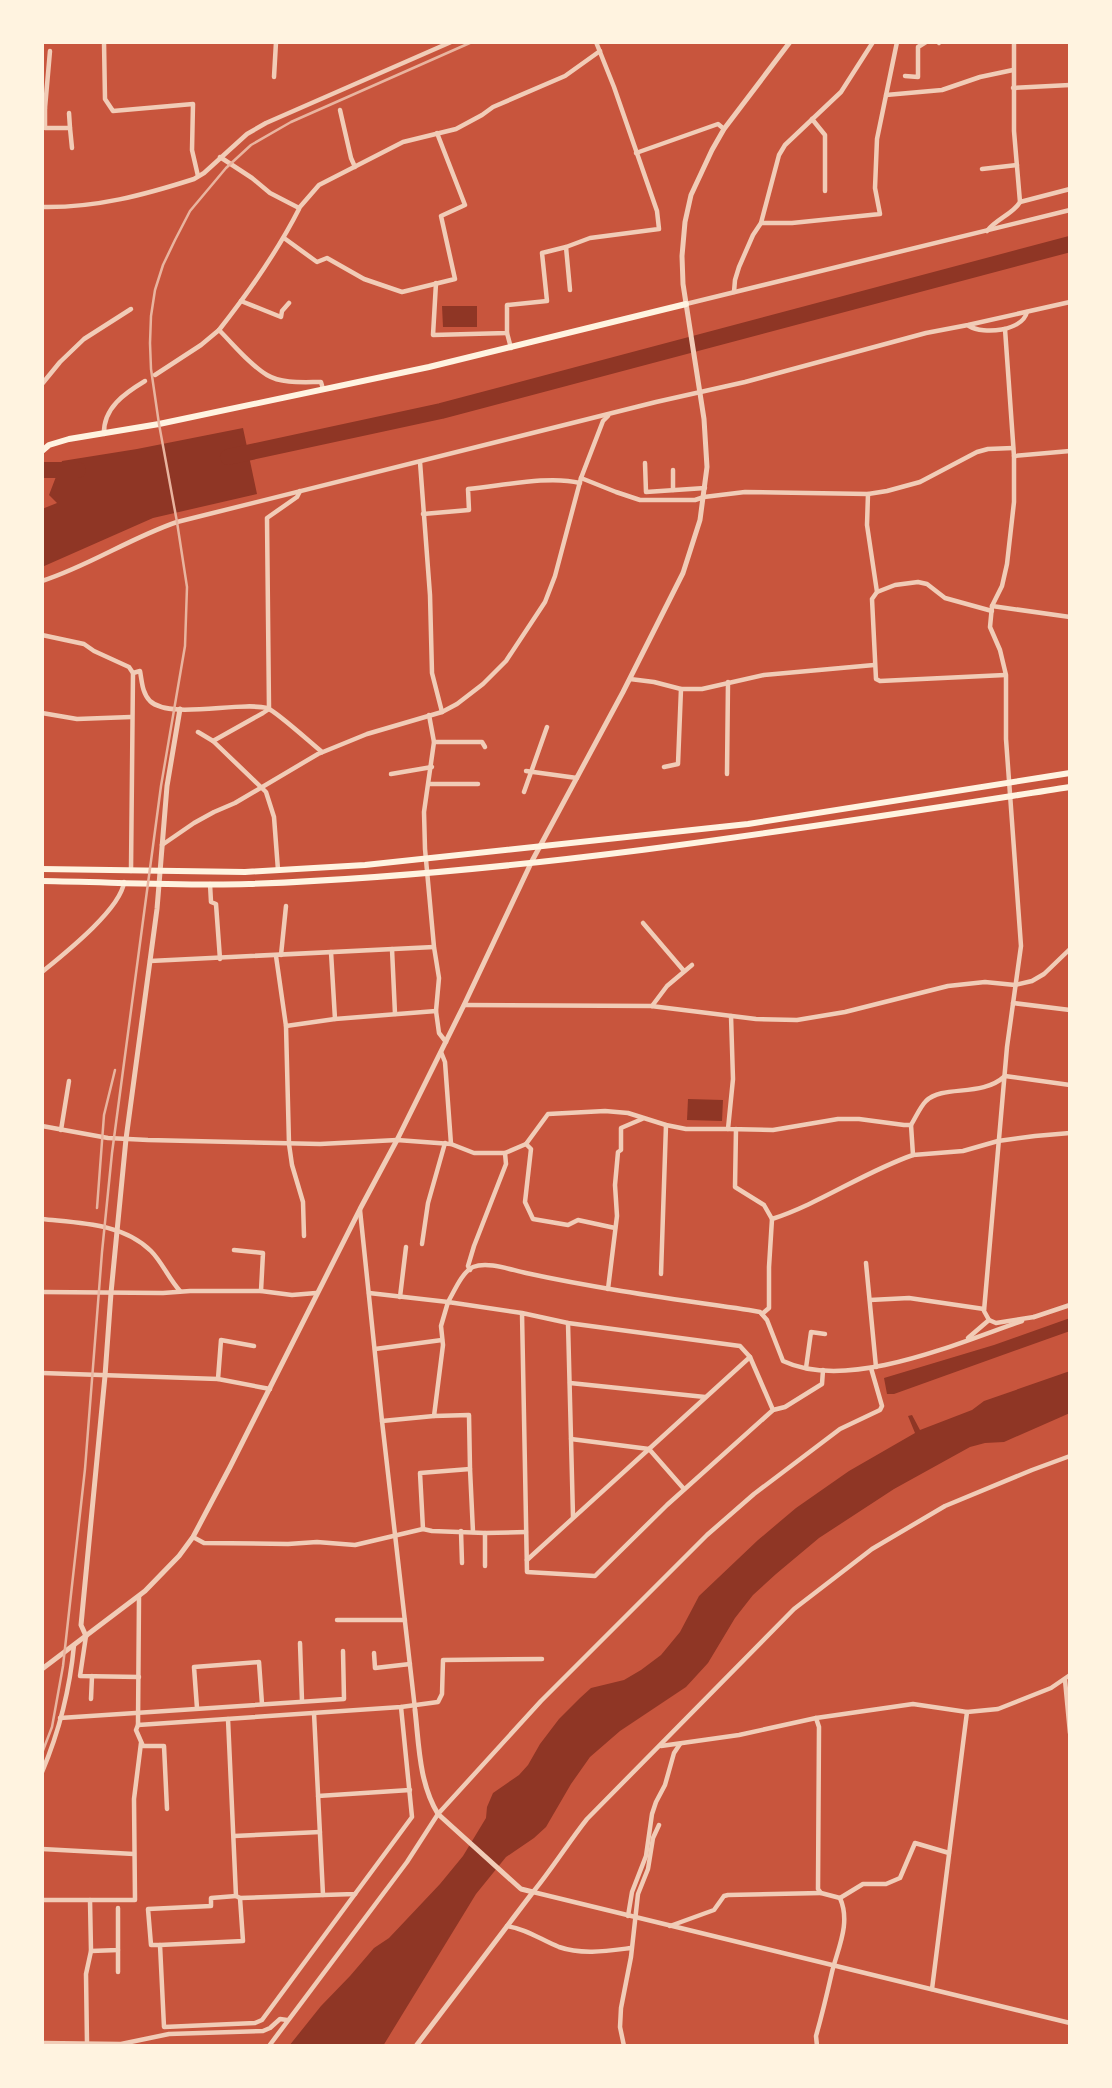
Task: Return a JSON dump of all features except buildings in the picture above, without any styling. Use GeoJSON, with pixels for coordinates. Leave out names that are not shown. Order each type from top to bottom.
{"type":"FeatureCollection","features":[{"type":"Feature","properties":{"kind":"main road"},"geometry":{"type":"LineString","coordinates":[[44,447],[69,439],[159,424],[323,390],[511,348],[686,304]]}},
{"type":"Feature","properties":{"kind":"main road"},"geometry":{"type":"LineString","coordinates":[[42,869],[278,871],[365,865],[748,824],[1070,773]]}},
{"type":"Feature","properties":{"kind":"main road"},"geometry":{"type":"LineString","coordinates":[[42,881],[283,882],[427,873],[758,834],[1070,787]]}},
{"type":"Feature","properties":{"kind":"street"},"geometry":{"type":"LineString","coordinates":[[104,42],[105,99],[113,111],[193,104],[192,150],[198,176]]}},
{"type":"Feature","properties":{"kind":"street"},"geometry":{"type":"LineString","coordinates":[[274,77],[276,42]]}},
{"type":"Feature","properties":{"kind":"street"},"geometry":{"type":"LineString","coordinates":[[42,207],[98,205],[198,176],[247,134],[266,123],[451,42]]}},
{"type":"Feature","properties":{"kind":"street"},"geometry":{"type":"LineString","coordinates":[[511,348],[507,333],[507,304],[547,301],[542,253],[590,238],[659,229],[657,211],[596,42]]}},
{"type":"Feature","properties":{"kind":"street"},"geometry":{"type":"LineString","coordinates":[[42,1669],[139,1596],[163,1574],[193,1537],[270,1389],[316,1293],[397,1140],[532,861],[630,679],[683,572],[694,542],[704,496],[707,451],[682,269],[685,222],[691,195],[724,129],[790,42]]}},
{"type":"Feature","properties":{"kind":"street"},"geometry":{"type":"LineString","coordinates":[[734,292],[739,267],[752,235],[761,223],[779,155],[785,145],[841,92],[873,42]]}},
{"type":"Feature","properties":{"kind":"street"},"geometry":{"type":"LineString","coordinates":[[761,223],[792,223],[880,214],[875,188],[877,139],[897,42]]}},
{"type":"Feature","properties":{"kind":"street"},"geometry":{"type":"LineString","coordinates":[[905,76],[918,76],[918,47],[926,42]]}},
{"type":"Feature","properties":{"kind":"street"},"geometry":{"type":"LineString","coordinates":[[987,231],[1020,202],[1013,88],[1014,42]]}},
{"type":"Feature","properties":{"kind":"street"},"geometry":{"type":"LineString","coordinates":[[50,51],[44,108],[46,128],[70,128]]}},
{"type":"Feature","properties":{"kind":"street"},"geometry":{"type":"LineString","coordinates":[[155,375],[219,330],[284,238],[299,208],[319,185],[403,142],[456,129],[493,107],[565,76],[600,51]]}},
{"type":"Feature","properties":{"kind":"street"},"geometry":{"type":"LineString","coordinates":[[886,96],[942,90],[1013,70]]}},
{"type":"Feature","properties":{"kind":"street"},"geometry":{"type":"LineString","coordinates":[[1013,88],[1070,85]]}},
{"type":"Feature","properties":{"kind":"street"},"geometry":{"type":"LineString","coordinates":[[340,110],[355,167]]}},
{"type":"Feature","properties":{"kind":"street"},"geometry":{"type":"LineString","coordinates":[[69,113],[72,148]]}},
{"type":"Feature","properties":{"kind":"street"},"geometry":{"type":"LineString","coordinates":[[812,119],[825,135],[825,191]]}},
{"type":"Feature","properties":{"kind":"street"},"geometry":{"type":"LineString","coordinates":[[636,153],[718,124],[724,129]]}},
{"type":"Feature","properties":{"kind":"street"},"geometry":{"type":"LineString","coordinates":[[284,238],[317,262],[327,258],[364,278],[402,292],[455,279],[440,216],[466,205],[437,133]]}},
{"type":"Feature","properties":{"kind":"street"},"geometry":{"type":"LineString","coordinates":[[220,157],[270,193],[299,208]]}},
{"type":"Feature","properties":{"kind":"street"},"geometry":{"type":"LineString","coordinates":[[982,169],[1017,165]]}},
{"type":"Feature","properties":{"kind":"street"},"geometry":{"type":"LineString","coordinates":[[1020,202],[1070,189]]}},
{"type":"Feature","properties":{"kind":"street"},"geometry":{"type":"LineString","coordinates":[[686,304],[1070,210]]}},
{"type":"Feature","properties":{"kind":"street"},"geometry":{"type":"LineString","coordinates":[[566,247],[570,290]]}},
{"type":"Feature","properties":{"kind":"street"},"geometry":{"type":"LineString","coordinates":[[436,283],[433,335],[507,333]]}},
{"type":"Feature","properties":{"kind":"street"},"geometry":{"type":"LineString","coordinates":[[242,301],[281,317],[282,311],[289,303]]}},
{"type":"Feature","properties":{"kind":"street"},"geometry":{"type":"LineString","coordinates":[[42,581],[81,566],[152,530],[177,522],[926,333],[1070,302]]}},
{"type":"Feature","properties":{"kind":"street"},"geometry":{"type":"LineString","coordinates":[[42,384],[84,339],[131,309]]}},
{"type":"Feature","properties":{"kind":"street"},"geometry":{"type":"LineString","coordinates":[[968,326],[981,330],[1005,328],[1021,321],[1027,312]]}},
{"type":"Feature","properties":{"kind":"street"},"geometry":{"type":"LineString","coordinates":[[1005,328],[1014,456],[1014,502],[1009,551],[1002,586],[992,609],[990,627],[1000,650],[1006,676],[1006,739],[1021,946],[1004,1076],[984,1309],[989,1321],[996,1323],[1034,1317]]}},
{"type":"Feature","properties":{"kind":"street"},"geometry":{"type":"LineString","coordinates":[[219,330],[267,375],[279,380],[321,382],[323,390]]}},
{"type":"Feature","properties":{"kind":"street"},"geometry":{"type":"LineString","coordinates":[[104,433],[104,426],[114,404],[126,392],[145,381]]}},
{"type":"Feature","properties":{"kind":"street"},"geometry":{"type":"LineString","coordinates":[[162,845],[194,823],[260,789],[322,752],[367,734],[442,712],[483,684],[506,661],[545,602],[555,576],[581,480],[603,421],[608,415]]}},
{"type":"Feature","properties":{"kind":"street"},"geometry":{"type":"LineString","coordinates":[[424,514],[469,510],[468,489],[567,479],[581,480],[640,500],[695,500],[704,496],[745,492],[868,494],[920,482],[977,452],[1013,448]]}},
{"type":"Feature","properties":{"kind":"street"},"geometry":{"type":"LineString","coordinates":[[1014,456],[1070,451]]}},
{"type":"Feature","properties":{"kind":"street"},"geometry":{"type":"LineString","coordinates":[[420,462],[430,595],[432,673],[442,712]]}},
{"type":"Feature","properties":{"kind":"street"},"geometry":{"type":"LineString","coordinates":[[645,463],[646,492],[705,488]]}},
{"type":"Feature","properties":{"kind":"street"},"geometry":{"type":"LineString","coordinates":[[673,470],[673,490]]}},
{"type":"Feature","properties":{"kind":"street"},"geometry":{"type":"LineString","coordinates":[[269,709],[267,518],[297,497],[300,491]]}},
{"type":"Feature","properties":{"kind":"street"},"geometry":{"type":"LineString","coordinates":[[868,494],[867,525],[877,592]]}},
{"type":"Feature","properties":{"kind":"street"},"geometry":{"type":"LineString","coordinates":[[1006,676],[876,679],[872,599],[877,592],[895,585],[918,582],[927,584],[945,598],[992,609],[1070,617]]}},
{"type":"Feature","properties":{"kind":"street"},"geometry":{"type":"LineString","coordinates":[[42,635],[84,644],[129,667],[133,673],[131,871]]}},
{"type":"Feature","properties":{"kind":"street"},"geometry":{"type":"LineString","coordinates":[[630,679],[654,682],[681,690],[702,689],[764,675],[874,665]]}},
{"type":"Feature","properties":{"kind":"street"},"geometry":{"type":"LineString","coordinates":[[133,673],[140,671],[144,691],[155,705],[180,709],[215,710],[237,706],[269,709],[322,752]]}},
{"type":"Feature","properties":{"kind":"street"},"geometry":{"type":"LineString","coordinates":[[727,774],[728,682]]}},
{"type":"Feature","properties":{"kind":"street"},"geometry":{"type":"LineString","coordinates":[[664,767],[678,764],[681,690]]}},
{"type":"Feature","properties":{"kind":"street"},"geometry":{"type":"LineString","coordinates":[[139,1677],[80,1676],[86,1636],[81,1625],[126,1139],[160,883],[167,786],[180,709]]}},
{"type":"Feature","properties":{"kind":"street"},"geometry":{"type":"LineString","coordinates":[[213,741],[269,709]]}},
{"type":"Feature","properties":{"kind":"street"},"geometry":{"type":"LineString","coordinates":[[42,713],[77,719],[131,717]]}},
{"type":"Feature","properties":{"kind":"street"},"geometry":{"type":"LineString","coordinates":[[429,715],[435,742],[424,812],[426,858],[439,978],[436,1011],[439,1033],[446,1042]]}},
{"type":"Feature","properties":{"kind":"street"},"geometry":{"type":"LineString","coordinates":[[524,792],[529,771],[547,727]]}},
{"type":"Feature","properties":{"kind":"street"},"geometry":{"type":"LineString","coordinates":[[198,732],[213,741],[266,792],[274,817],[278,871]]}},
{"type":"Feature","properties":{"kind":"street"},"geometry":{"type":"LineString","coordinates":[[435,742],[482,742],[485,747]]}},
{"type":"Feature","properties":{"kind":"street"},"geometry":{"type":"LineString","coordinates":[[391,774],[432,767]]}},
{"type":"Feature","properties":{"kind":"street"},"geometry":{"type":"LineString","coordinates":[[529,771],[577,778]]}},
{"type":"Feature","properties":{"kind":"street"},"geometry":{"type":"LineString","coordinates":[[429,784],[478,784]]}},
{"type":"Feature","properties":{"kind":"street"},"geometry":{"type":"LineString","coordinates":[[42,972],[94,926],[123,891],[124,882]]}},
{"type":"Feature","properties":{"kind":"street"},"geometry":{"type":"LineString","coordinates":[[209,883],[211,902],[216,904],[220,959]]}},
{"type":"Feature","properties":{"kind":"street"},"geometry":{"type":"LineString","coordinates":[[286,906],[279,956],[286,1026],[289,1144],[303,1202],[304,1236]]}},
{"type":"Feature","properties":{"kind":"street"},"geometry":{"type":"LineString","coordinates":[[643,923],[684,971]]}},
{"type":"Feature","properties":{"kind":"street"},"geometry":{"type":"LineString","coordinates":[[150,961],[434,947]]}},
{"type":"Feature","properties":{"kind":"street"},"geometry":{"type":"LineString","coordinates":[[392,949],[395,1014]]}},
{"type":"Feature","properties":{"kind":"street"},"geometry":{"type":"LineString","coordinates":[[464,1005],[651,1006],[756,1020],[797,1020],[845,1012],[948,986],[985,982],[1016,985],[1032,981],[1044,974],[1070,949]]}},
{"type":"Feature","properties":{"kind":"street"},"geometry":{"type":"LineString","coordinates":[[331,952],[335,1019]]}},
{"type":"Feature","properties":{"kind":"street"},"geometry":{"type":"LineString","coordinates":[[651,1006],[667,986],[692,965]]}},
{"type":"Feature","properties":{"kind":"street"},"geometry":{"type":"LineString","coordinates":[[1013,1003],[1070,1010]]}},
{"type":"Feature","properties":{"kind":"street"},"geometry":{"type":"LineString","coordinates":[[286,1026],[436,1011]]}},
{"type":"Feature","properties":{"kind":"street"},"geometry":{"type":"LineString","coordinates":[[728,1129],[733,1079],[731,1016]]}},
{"type":"Feature","properties":{"kind":"street"},"geometry":{"type":"LineString","coordinates":[[422,1244],[428,1203],[448,1144],[445,1062],[441,1052]]}},
{"type":"Feature","properties":{"kind":"street"},"geometry":{"type":"LineString","coordinates":[[913,1155],[911,1125],[927,1100],[938,1095],[989,1087],[1004,1076],[1070,1085]]}},
{"type":"Feature","properties":{"kind":"street"},"geometry":{"type":"LineString","coordinates":[[61,1129],[69,1081]]}},
{"type":"Feature","properties":{"kind":"street"},"geometry":{"type":"LineString","coordinates":[[42,1126],[108,1138],[289,1144],[397,1140],[448,1144],[474,1153],[505,1153],[526,1144],[548,1114],[606,1111],[628,1113],[686,1129],[773,1130],[838,1119],[911,1125]]}},
{"type":"Feature","properties":{"kind":"street"},"geometry":{"type":"LineString","coordinates":[[608,1289],[621,1128],[643,1119]]}},
{"type":"Feature","properties":{"kind":"street"},"geometry":{"type":"LineString","coordinates":[[661,1274],[666,1125]]}},
{"type":"Feature","properties":{"kind":"street"},"geometry":{"type":"LineString","coordinates":[[736,1129],[735,1187],[764,1205],[772,1219],[769,1308],[762,1314]]}},
{"type":"Feature","properties":{"kind":"street"},"geometry":{"type":"LineString","coordinates":[[772,1219],[827,1196],[888,1164],[913,1155],[963,1151],[998,1141],[1070,1133]]}},
{"type":"Feature","properties":{"kind":"street"},"geometry":{"type":"LineString","coordinates":[[526,1144],[531,1149],[525,1202],[533,1219],[568,1225],[578,1220],[615,1228]]}},
{"type":"Feature","properties":{"kind":"street"},"geometry":{"type":"LineString","coordinates":[[470,1270],[468,1266],[474,1246],[506,1164],[505,1153]]}},
{"type":"Feature","properties":{"kind":"street"},"geometry":{"type":"LineString","coordinates":[[360,1209],[421,1764],[432,1804],[443,1820],[521,1889],[1070,2022]]}},
{"type":"Feature","properties":{"kind":"street"},"geometry":{"type":"LineString","coordinates":[[42,1219],[117,1230],[137,1240],[153,1252],[180,1292]]}},
{"type":"Feature","properties":{"kind":"street"},"geometry":{"type":"LineString","coordinates":[[400,1297],[406,1247]]}},
{"type":"Feature","properties":{"kind":"street"},"geometry":{"type":"LineString","coordinates":[[234,1250],[263,1253],[261,1292]]}},
{"type":"Feature","properties":{"kind":"street"},"geometry":{"type":"LineString","coordinates":[[269,2046],[407,1862],[438,1814],[541,1700],[707,1535],[754,1494],[840,1429],[880,1410],[883,1406],[874,1368],[866,1263]]}},
{"type":"Feature","properties":{"kind":"street"},"geometry":{"type":"LineString","coordinates":[[434,1416],[443,1345],[441,1326],[448,1302],[473,1267],[497,1267],[608,1289],[749,1310],[762,1314],[767,1320],[783,1362],[823,1370],[855,1371],[874,1368],[936,1352],[1070,1305]]}},
{"type":"Feature","properties":{"kind":"street"},"geometry":{"type":"LineString","coordinates":[[42,1292],[316,1293]]}},
{"type":"Feature","properties":{"kind":"street"},"geometry":{"type":"LineString","coordinates":[[369,1293],[448,1302],[568,1323],[740,1346],[750,1357],[773,1410]]}},
{"type":"Feature","properties":{"kind":"street"},"geometry":{"type":"LineString","coordinates":[[870,1300],[909,1298],[984,1309]]}},
{"type":"Feature","properties":{"kind":"street"},"geometry":{"type":"LineString","coordinates":[[522,1313],[527,1572],[595,1577],[684,1489],[773,1410],[785,1407],[822,1384],[823,1370]]}},
{"type":"Feature","properties":{"kind":"street"},"geometry":{"type":"LineString","coordinates":[[964,1341],[989,1321]]}},
{"type":"Feature","properties":{"kind":"street"},"geometry":{"type":"LineString","coordinates":[[568,1323],[573,1518]]}},
{"type":"Feature","properties":{"kind":"street"},"geometry":{"type":"LineString","coordinates":[[806,1368],[811,1332],[825,1334]]}},
{"type":"Feature","properties":{"kind":"street"},"geometry":{"type":"LineString","coordinates":[[375,1349],[442,1339]]}},
{"type":"Feature","properties":{"kind":"street"},"geometry":{"type":"LineString","coordinates":[[218,1379],[221,1340],[254,1346]]}},
{"type":"Feature","properties":{"kind":"street"},"geometry":{"type":"LineString","coordinates":[[527,1561],[750,1357]]}},
{"type":"Feature","properties":{"kind":"street"},"geometry":{"type":"LineString","coordinates":[[42,1373],[218,1379],[270,1389]]}},
{"type":"Feature","properties":{"kind":"street"},"geometry":{"type":"LineString","coordinates":[[570,1383],[706,1397]]}},
{"type":"Feature","properties":{"kind":"street"},"geometry":{"type":"LineString","coordinates":[[382,1421],[469,1415],[473,1532]]}},
{"type":"Feature","properties":{"kind":"street"},"geometry":{"type":"LineString","coordinates":[[571,1439],[649,1449],[684,1489]]}},
{"type":"Feature","properties":{"kind":"street"},"geometry":{"type":"LineString","coordinates":[[416,2046],[587,1819],[794,1609],[872,1549],[945,1506],[1070,1456]]}},
{"type":"Feature","properties":{"kind":"street"},"geometry":{"type":"LineString","coordinates":[[423,1529],[419,1473],[470,1469]]}},
{"type":"Feature","properties":{"kind":"street"},"geometry":{"type":"LineString","coordinates":[[193,1537],[204,1544],[317,1542],[355,1545],[423,1529],[485,1533],[526,1532]]}},
{"type":"Feature","properties":{"kind":"street"},"geometry":{"type":"LineString","coordinates":[[461,1531],[462,1563]]}},
{"type":"Feature","properties":{"kind":"street"},"geometry":{"type":"LineString","coordinates":[[485,1533],[485,1566]]}},
{"type":"Feature","properties":{"kind":"street"},"geometry":{"type":"LineString","coordinates":[[42,1900],[135,1900],[134,1799],[141,1743],[136,1730],[139,1596]]}},
{"type":"Feature","properties":{"kind":"street"},"geometry":{"type":"LineString","coordinates":[[337,1620],[405,1620]]}},
{"type":"Feature","properties":{"kind":"street"},"geometry":{"type":"LineString","coordinates":[[300,1643],[302,1701]]}},
{"type":"Feature","properties":{"kind":"street"},"geometry":{"type":"LineString","coordinates":[[42,1772],[69,1683],[74,1645]]}},
{"type":"Feature","properties":{"kind":"street"},"geometry":{"type":"LineString","coordinates":[[60,1718],[344,1699],[343,1651]]}},
{"type":"Feature","properties":{"kind":"street"},"geometry":{"type":"LineString","coordinates":[[374,1653],[375,1668],[410,1664]]}},
{"type":"Feature","properties":{"kind":"street"},"geometry":{"type":"LineString","coordinates":[[138,1726],[415,1708],[438,1702],[442,1694],[443,1660],[542,1659]]}},
{"type":"Feature","properties":{"kind":"street"},"geometry":{"type":"LineString","coordinates":[[197,1708],[194,1667],[259,1662],[262,1704]]}},
{"type":"Feature","properties":{"kind":"street"},"geometry":{"type":"LineString","coordinates":[[661,1746],[739,1735],[816,1718],[914,1704],[967,1712],[998,1709],[1051,1688],[1070,1675]]}},
{"type":"Feature","properties":{"kind":"street"},"geometry":{"type":"LineString","coordinates":[[91,1699],[92,1676]]}},
{"type":"Feature","properties":{"kind":"street"},"geometry":{"type":"LineString","coordinates":[[1065,1680],[1070,1733]]}},
{"type":"Feature","properties":{"kind":"street"},"geometry":{"type":"LineString","coordinates":[[160,1945],[164,2027],[254,2023],[262,2020],[412,1817],[401,1707]]}},
{"type":"Feature","properties":{"kind":"street"},"geometry":{"type":"LineString","coordinates":[[932,1990],[967,1712]]}},
{"type":"Feature","properties":{"kind":"street"},"geometry":{"type":"LineString","coordinates":[[314,1713],[323,1895]]}},
{"type":"Feature","properties":{"kind":"street"},"geometry":{"type":"LineString","coordinates":[[816,1718],[819,1727],[818,1889],[821,1893]]}},
{"type":"Feature","properties":{"kind":"street"},"geometry":{"type":"LineString","coordinates":[[228,1719],[233,1836],[238,1897],[243,1941],[151,1945],[148,1909],[211,1906],[211,1898],[238,1897],[323,1895],[355,1895]]}},
{"type":"Feature","properties":{"kind":"street"},"geometry":{"type":"LineString","coordinates":[[141,1743],[143,1746],[164,1746],[167,1809]]}},
{"type":"Feature","properties":{"kind":"street"},"geometry":{"type":"LineString","coordinates":[[624,2046],[620,2027],[631,1948],[632,1892],[646,1856],[652,1814],[680,1744]]}},
{"type":"Feature","properties":{"kind":"street"},"geometry":{"type":"LineString","coordinates":[[318,1796],[410,1790]]}},
{"type":"Feature","properties":{"kind":"street"},"geometry":{"type":"LineString","coordinates":[[631,1917],[648,1869],[653,1838],[659,1825]]}},
{"type":"Feature","properties":{"kind":"street"},"geometry":{"type":"LineString","coordinates":[[233,1836],[320,1832]]}},
{"type":"Feature","properties":{"kind":"street"},"geometry":{"type":"LineString","coordinates":[[669,1926],[714,1910],[724,1896],[728,1895],[821,1893],[840,1898],[863,1884],[886,1884],[900,1878],[915,1843],[949,1853]]}},
{"type":"Feature","properties":{"kind":"street"},"geometry":{"type":"LineString","coordinates":[[42,1849],[134,1854]]}},
{"type":"Feature","properties":{"kind":"street"},"geometry":{"type":"LineString","coordinates":[[817,2046],[816,2036],[841,1948],[843,1932],[840,1898]]}},
{"type":"Feature","properties":{"kind":"street"},"geometry":{"type":"LineString","coordinates":[[88,2043],[86,1974],[91,1951],[90,1900]]}},
{"type":"Feature","properties":{"kind":"street"},"geometry":{"type":"LineString","coordinates":[[118,1908],[118,1972]]}},
{"type":"Feature","properties":{"kind":"street"},"geometry":{"type":"LineString","coordinates":[[506,1926],[573,1950],[631,1948]]}},
{"type":"Feature","properties":{"kind":"street"},"geometry":{"type":"LineString","coordinates":[[91,1951],[118,1950]]}},
{"type":"Feature","properties":{"kind":"street"},"geometry":{"type":"LineString","coordinates":[[42,2043],[121,2044],[169,2034],[263,2031],[280,2019],[288,2020]]}},
{"type":"Feature","properties":{"kind":"shaded area"},"geometry":{"type":"Polygon","coordinates":[[[442,306],[477,306],[477,327],[443,327],[442,306]]]}},
{"type":"Feature","properties":{"kind":"shaded area"},"geometry":{"type":"Polygon","coordinates":[[[243,428],[257,494],[153,518],[42,567],[42,509],[57,503],[49,495],[62,461],[243,428]]]}},
{"type":"Feature","properties":{"kind":"shaded area"},"geometry":{"type":"Polygon","coordinates":[[[688,1099],[723,1100],[722,1121],[687,1120],[688,1099]]]}},
{"type":"Feature","properties":{"kind":"shaded area"},"geometry":{"type":"Polygon","coordinates":[[[1070,1318],[1070,1331],[894,1394],[887,1394],[884,1378],[994,1345],[1070,1318]]]}},
{"type":"Feature","properties":{"kind":"shaded area"},"geometry":{"type":"Polygon","coordinates":[[[1070,1371],[1070,1413],[1004,1442],[970,1447],[894,1489],[819,1538],[753,1595],[735,1618],[708,1663],[686,1687],[620,1731],[590,1757],[546,1827],[506,1857],[476,1894],[383,2046],[289,2046],[374,1948],[389,1938],[440,1884],[463,1856],[486,1818],[493,1793],[519,1775],[528,1765],[559,1719],[591,1688],[624,1680],[661,1655],[680,1632],[699,1596],[758,1540],[796,1508],[849,1471],[915,1433],[908,1416],[912,1415],[920,1430],[972,1410],[984,1401],[1070,1371]]]}},
{"type":"Feature","properties":{"kind":"waterway"},"geometry":{"type":"LineString","coordinates":[[228,457],[441,411],[1070,244]]}},
{"type":"Feature","properties":{"kind":"waterway"},"geometry":{"type":"LineString","coordinates":[[42,470],[78,470]]}},
{"type":"Feature","properties":{"kind":"railway"},"geometry":{"type":"LineString","coordinates":[[42,1753],[52,1727],[63,1666],[85,1469],[112,1153],[161,786],[185,646],[187,587],[151,369],[151,316],[155,290],[163,265],[190,211],[226,168],[251,145],[291,122],[472,42]]}},
{"type":"Feature","properties":{"kind":"railway"},"geometry":{"type":"LineString","coordinates":[[97,1208],[104,1115],[115,1070]]}}]}
